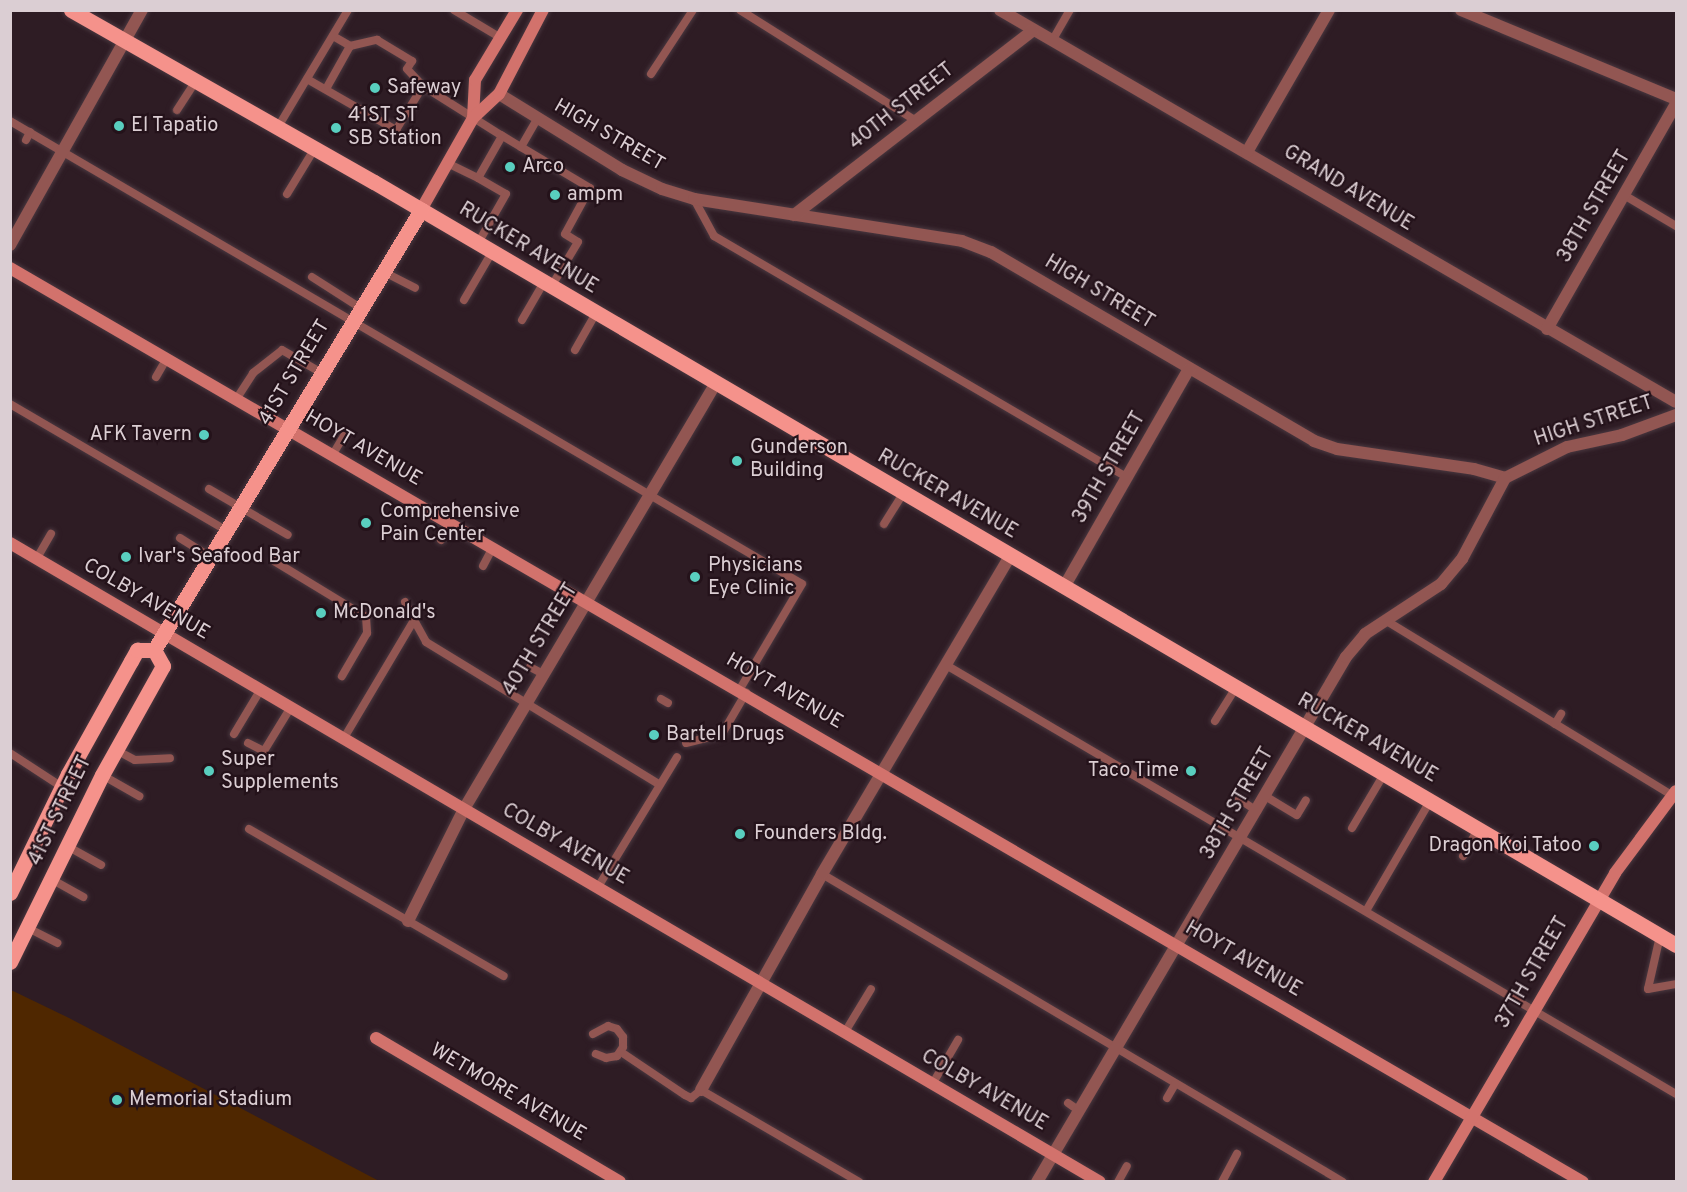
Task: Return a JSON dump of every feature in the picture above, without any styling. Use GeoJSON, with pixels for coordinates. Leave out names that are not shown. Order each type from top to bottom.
{"type":"FeatureCollection","features":[{"type":"Feature","properties":{"kind":"main road","name":"RUCKER AVENUE"},"geometry":{"type":"LineString","coordinates":[[71,10],[315,148],[1598,901],[1677,945]]}},
{"type":"Feature","properties":{"kind":"main road","name":"41ST STREET"},"geometry":{"type":"LineString","coordinates":[[154,650],[350,321],[421,210]]}},
{"type":"Feature","properties":{"kind":"main road","name":"41ST STREET"},"geometry":{"type":"LineString","coordinates":[[10,893],[62,787],[137,650],[154,650]]}},
{"type":"Feature","properties":{"kind":"main road","name":"41ST STREET"},"geometry":{"type":"LineString","coordinates":[[10,962],[102,775],[163,666],[154,650]]}},
{"type":"Feature","properties":{"kind":"street"},"geometry":{"type":"LineString","coordinates":[[10,245],[142,10]]}},
{"type":"Feature","properties":{"kind":"street","name":"41ST STREET"},"geometry":{"type":"LineString","coordinates":[[473,118],[475,80],[517,10]]}},
{"type":"Feature","properties":{"kind":"street","name":"41ST STREET"},"geometry":{"type":"LineString","coordinates":[[421,210],[473,118],[499,94],[543,10]]}},
{"type":"Feature","properties":{"kind":"street","name":"GRAND AVENUE"},"geometry":{"type":"LineString","coordinates":[[1000,10],[1547,329],[1677,402]]}},
{"type":"Feature","properties":{"kind":"street"},"geometry":{"type":"LineString","coordinates":[[1247,152],[1329,10]]}},
{"type":"Feature","properties":{"kind":"street"},"geometry":{"type":"LineString","coordinates":[[1461,10],[1677,99]]}},
{"type":"Feature","properties":{"kind":"street","name":"40TH STREET"},"geometry":{"type":"LineString","coordinates":[[794,214],[1033,30]]}},
{"type":"Feature","properties":{"kind":"street","name":"HIGH STREET"},"geometry":{"type":"LineString","coordinates":[[499,94],[622,170],[694,199],[962,241],[991,252],[1314,441],[1337,450],[1474,469],[1505,478],[1567,447],[1622,435],[1677,415]]}},
{"type":"Feature","properties":{"kind":"street","name":"38TH STREET"},"geometry":{"type":"LineString","coordinates":[[1547,329],[1677,104]]}},
{"type":"Feature","properties":{"kind":"street","name":"HOYT AVENUE"},"geometry":{"type":"LineString","coordinates":[[10,268],[883,772],[1583,1182]]}},
{"type":"Feature","properties":{"kind":"street","name":"39TH STREET"},"geometry":{"type":"LineString","coordinates":[[1064,587],[1189,369]]}},
{"type":"Feature","properties":{"kind":"street","name":"40TH STREET"},"geometry":{"type":"LineString","coordinates":[[408,921],[464,809],[715,384]]}},
{"type":"Feature","properties":{"kind":"street","name":"38TH STREET"},"geometry":{"type":"LineString","coordinates":[[1037,1182],[1053,1154],[1073,1107],[1114,1048],[1178,944],[1346,657],[1365,634],[1385,620],[1416,604],[1441,584],[1462,559],[1505,478]]}},
{"type":"Feature","properties":{"kind":"street","name":"COLBY AVENUE"},"geometry":{"type":"LineString","coordinates":[[10,543],[1100,1182]]}},
{"type":"Feature","properties":{"kind":"street"},"geometry":{"type":"LineString","coordinates":[[701,1090],[763,984],[854,809],[883,772],[1010,556]]}},
{"type":"Feature","properties":{"kind":"street","name":"37TH STREET"},"geometry":{"type":"LineString","coordinates":[[1434,1182],[1598,901],[1674,793]]}},
{"type":"Feature","properties":{"kind":"street","name":"WETMORE AVENUE"},"geometry":{"type":"LineString","coordinates":[[376,1038],[621,1182]]}},
{"type":"Feature","properties":{"kind":"lane"},"geometry":{"type":"LineString","coordinates":[[278,127],[348,10]]}},
{"type":"Feature","properties":{"kind":"lane"},"geometry":{"type":"LineString","coordinates":[[454,10],[501,38]]}},
{"type":"Feature","properties":{"kind":"lane"},"geometry":{"type":"LineString","coordinates":[[651,74],[693,10]]}},
{"type":"Feature","properties":{"kind":"lane"},"geometry":{"type":"LineString","coordinates":[[740,10],[916,121]]}},
{"type":"Feature","properties":{"kind":"lane"},"geometry":{"type":"LineString","coordinates":[[1052,41],[1070,10]]}},
{"type":"Feature","properties":{"kind":"lane"},"geometry":{"type":"LineString","coordinates":[[333,36],[350,46],[376,40],[412,61],[407,69],[423,86],[590,188],[565,234],[578,242],[522,320]]}},
{"type":"Feature","properties":{"kind":"lane"},"geometry":{"type":"LineString","coordinates":[[326,90],[350,46]]}},
{"type":"Feature","properties":{"kind":"lane"},"geometry":{"type":"LineString","coordinates":[[307,79],[396,130],[423,86]]}},
{"type":"Feature","properties":{"kind":"lane"},"geometry":{"type":"LineString","coordinates":[[177,110],[196,81]]}},
{"type":"Feature","properties":{"kind":"lane"},"geometry":{"type":"LineString","coordinates":[[521,147],[538,118]]}},
{"type":"Feature","properties":{"kind":"lane"},"geometry":{"type":"LineString","coordinates":[[10,121],[28,136],[63,151],[802,584],[722,734],[686,743]]}},
{"type":"Feature","properties":{"kind":"lane"},"geometry":{"type":"LineString","coordinates":[[478,178],[501,135]]}},
{"type":"Feature","properties":{"kind":"lane"},"geometry":{"type":"LineString","coordinates":[[287,194],[315,148]]}},
{"type":"Feature","properties":{"kind":"lane"},"geometry":{"type":"LineString","coordinates":[[447,163],[506,194],[478,243]]}},
{"type":"Feature","properties":{"kind":"lane"},"geometry":{"type":"LineString","coordinates":[[1624,195],[1677,226]]}},
{"type":"Feature","properties":{"kind":"lane"},"geometry":{"type":"LineString","coordinates":[[694,199],[714,236],[1127,477]]}},
{"type":"Feature","properties":{"kind":"lane"},"geometry":{"type":"LineString","coordinates":[[464,300],[492,252]]}},
{"type":"Feature","properties":{"kind":"lane"},"geometry":{"type":"LineString","coordinates":[[382,271],[415,288]]}},
{"type":"Feature","properties":{"kind":"lane"},"geometry":{"type":"LineString","coordinates":[[312,278],[359,307]]}},
{"type":"Feature","properties":{"kind":"lane"},"geometry":{"type":"LineString","coordinates":[[575,350],[596,313]]}},
{"type":"Feature","properties":{"kind":"lane"},"geometry":{"type":"LineString","coordinates":[[237,398],[253,373],[282,350],[320,372]]}},
{"type":"Feature","properties":{"kind":"lane"},"geometry":{"type":"LineString","coordinates":[[156,377],[167,358]]}},
{"type":"Feature","properties":{"kind":"lane"},"geometry":{"type":"LineString","coordinates":[[10,404],[226,530]]}},
{"type":"Feature","properties":{"kind":"lane"},"geometry":{"type":"LineString","coordinates":[[333,454],[344,435]]}},
{"type":"Feature","properties":{"kind":"lane"},"geometry":{"type":"LineString","coordinates":[[209,489],[288,536]]}},
{"type":"Feature","properties":{"kind":"lane"},"geometry":{"type":"LineString","coordinates":[[884,524],[903,493]]}},
{"type":"Feature","properties":{"kind":"lane"},"geometry":{"type":"LineString","coordinates":[[441,540],[451,522]]}},
{"type":"Feature","properties":{"kind":"lane"},"geometry":{"type":"LineString","coordinates":[[37,558],[51,534]]}},
{"type":"Feature","properties":{"kind":"lane"},"geometry":{"type":"LineString","coordinates":[[180,538],[210,557]]}},
{"type":"Feature","properties":{"kind":"lane"},"geometry":{"type":"LineString","coordinates":[[483,566],[494,547]]}},
{"type":"Feature","properties":{"kind":"lane"},"geometry":{"type":"LineString","coordinates":[[273,561],[366,617],[368,633],[342,676]]}},
{"type":"Feature","properties":{"kind":"lane"},"geometry":{"type":"LineString","coordinates":[[405,602],[426,642],[659,784]]}},
{"type":"Feature","properties":{"kind":"lane"},"geometry":{"type":"LineString","coordinates":[[344,738],[414,620]]}},
{"type":"Feature","properties":{"kind":"lane"},"geometry":{"type":"LineString","coordinates":[[1385,620],[1555,724],[1674,793]]}},
{"type":"Feature","properties":{"kind":"lane"},"geometry":{"type":"LineString","coordinates":[[945,665],[1677,1094]]}},
{"type":"Feature","properties":{"kind":"lane"},"geometry":{"type":"LineString","coordinates":[[530,666],[543,674]]}},
{"type":"Feature","properties":{"kind":"lane"},"geometry":{"type":"LineString","coordinates":[[1215,721],[1236,687]]}},
{"type":"Feature","properties":{"kind":"lane"},"geometry":{"type":"LineString","coordinates":[[234,734],[261,689]]}},
{"type":"Feature","properties":{"kind":"lane"},"geometry":{"type":"LineString","coordinates":[[248,742],[264,751],[291,707]]}},
{"type":"Feature","properties":{"kind":"lane"},"geometry":{"type":"LineString","coordinates":[[1555,724],[1561,714]]}},
{"type":"Feature","properties":{"kind":"lane"},"geometry":{"type":"LineString","coordinates":[[116,750],[135,760],[170,758]]}},
{"type":"Feature","properties":{"kind":"lane"},"geometry":{"type":"LineString","coordinates":[[10,753],[62,787]]}},
{"type":"Feature","properties":{"kind":"lane"},"geometry":{"type":"LineString","coordinates":[[598,887],[677,757]]}},
{"type":"Feature","properties":{"kind":"lane"},"geometry":{"type":"LineString","coordinates":[[1352,828],[1384,774]]}},
{"type":"Feature","properties":{"kind":"lane"},"geometry":{"type":"LineString","coordinates":[[102,775],[139,796]]}},
{"type":"Feature","properties":{"kind":"lane"},"geometry":{"type":"LineString","coordinates":[[1265,796],[1298,815],[1306,800]]}},
{"type":"Feature","properties":{"kind":"lane"},"geometry":{"type":"LineString","coordinates":[[1239,799],[1257,811]]}},
{"type":"Feature","properties":{"kind":"lane"},"geometry":{"type":"LineString","coordinates":[[1366,911],[1430,801]]}},
{"type":"Feature","properties":{"kind":"lane"},"geometry":{"type":"LineString","coordinates":[[249,829],[504,976]]}},
{"type":"Feature","properties":{"kind":"lane"},"geometry":{"type":"LineString","coordinates":[[1463,856],[1478,829]]}},
{"type":"Feature","properties":{"kind":"lane"},"geometry":{"type":"LineString","coordinates":[[67,846],[101,865]]}},
{"type":"Feature","properties":{"kind":"lane"},"geometry":{"type":"LineString","coordinates":[[822,874],[1343,1182]]}},
{"type":"Feature","properties":{"kind":"lane"},"geometry":{"type":"LineString","coordinates":[[51,879],[83,897]]}},
{"type":"Feature","properties":{"kind":"lane"},"geometry":{"type":"LineString","coordinates":[[28,928],[57,943]]}},
{"type":"Feature","properties":{"kind":"lane"},"geometry":{"type":"LineString","coordinates":[[1660,936],[1648,989],[1677,984]]}},
{"type":"Feature","properties":{"kind":"lane"},"geometry":{"type":"LineString","coordinates":[[845,1032],[871,989]]}},
{"type":"Feature","properties":{"kind":"lane"},"geometry":{"type":"LineString","coordinates":[[593,1034],[603,1027],[617,1029],[624,1042],[621,1053]]}},
{"type":"Feature","properties":{"kind":"lane"},"geometry":{"type":"LineString","coordinates":[[933,1083],[958,1040]]}},
{"type":"Feature","properties":{"kind":"lane"},"geometry":{"type":"LineString","coordinates":[[621,1053],[691,1098],[701,1090],[859,1182]]}},
{"type":"Feature","properties":{"kind":"lane"},"geometry":{"type":"LineString","coordinates":[[596,1054],[606,1058],[621,1053]]}},
{"type":"Feature","properties":{"kind":"lane"},"geometry":{"type":"LineString","coordinates":[[1167,1098],[1175,1084]]}},
{"type":"Feature","properties":{"kind":"lane"},"geometry":{"type":"LineString","coordinates":[[1222,1182],[1237,1154]]}},
{"type":"Feature","properties":{"kind":"lane"},"geometry":{"type":"LineString","coordinates":[[1118,1182],[1127,1166]]}},
{"type":"Feature","properties":{"kind":"shaded area","name":"Memorial Stadium"},"geometry":{"type":"Polygon","coordinates":[[[11,990],[69,1018],[379,1181],[11,1181],[11,990]]]}},
{"type":"Feature","properties":{"kind":"place","name":"Safeway"},"geometry":{"type":"Point","coordinates":[375,88]}},
{"type":"Feature","properties":{"kind":"place","name":"El Tapatio"},"geometry":{"type":"Point","coordinates":[119,126]}},
{"type":"Feature","properties":{"kind":"place","name":"41ST ST SB Station"},"geometry":{"type":"Point","coordinates":[336,128]}},
{"type":"Feature","properties":{"kind":"place","name":"Arco"},"geometry":{"type":"Point","coordinates":[510,167]}},
{"type":"Feature","properties":{"kind":"place","name":"ampm"},"geometry":{"type":"Point","coordinates":[555,195]}},
{"type":"Feature","properties":{"kind":"place","name":"AFK Tavern"},"geometry":{"type":"Point","coordinates":[204,435]}},
{"type":"Feature","properties":{"kind":"place","name":"Gunderson Building"},"geometry":{"type":"Point","coordinates":[737,461]}},
{"type":"Feature","properties":{"kind":"place","name":"Comprehensive Pain Center"},"geometry":{"type":"Point","coordinates":[366,523]}},
{"type":"Feature","properties":{"kind":"place","name":"Ivar's Seafood Bar"},"geometry":{"type":"Point","coordinates":[126,557]}},
{"type":"Feature","properties":{"kind":"place","name":"Physicians Eye Clinic"},"geometry":{"type":"Point","coordinates":[695,577]}},
{"type":"Feature","properties":{"kind":"place","name":"McDonald's"},"geometry":{"type":"Point","coordinates":[321,613]}},
{"type":"Feature","properties":{"kind":"place","name":"Bartell Drugs"},"geometry":{"type":"Point","coordinates":[654,735]}},
{"type":"Feature","properties":{"kind":"place","name":"Super Supplements"},"geometry":{"type":"Point","coordinates":[209,771]}},
{"type":"Feature","properties":{"kind":"place","name":"Taco Time"},"geometry":{"type":"Point","coordinates":[1191,771]}},
{"type":"Feature","properties":{"kind":"place","name":"Founders Bldg."},"geometry":{"type":"Point","coordinates":[740,834]}},
{"type":"Feature","properties":{"kind":"place","name":"Dragon Koi Tatoo"},"geometry":{"type":"Point","coordinates":[1594,846]}},
{"type":"Feature","properties":{"kind":"place","name":"Memorial Stadium"},"geometry":{"type":"Point","coordinates":[117,1100]}}]}
